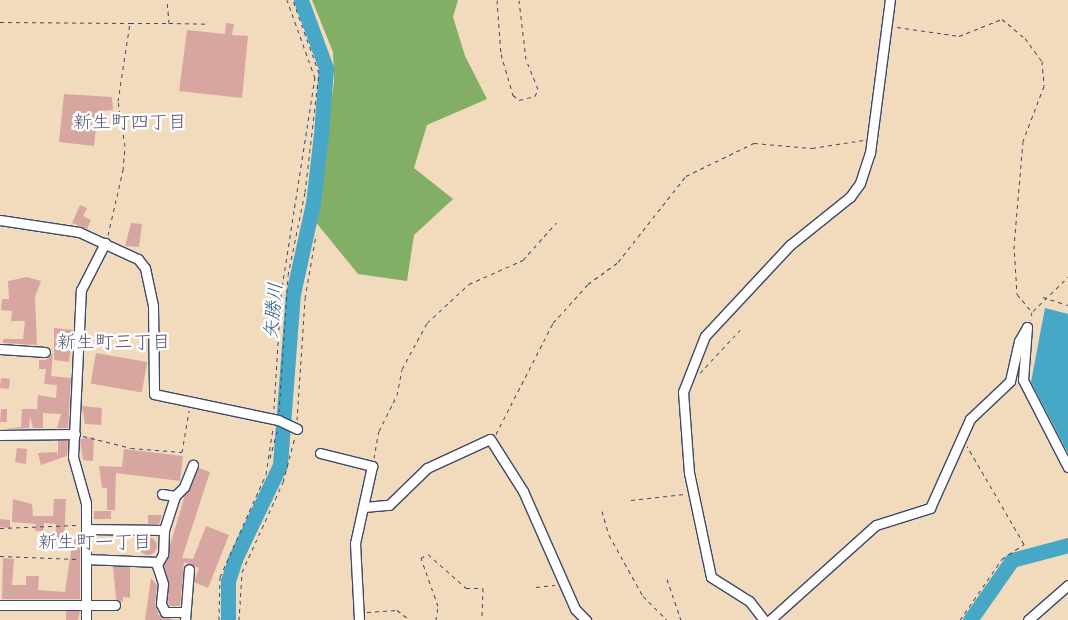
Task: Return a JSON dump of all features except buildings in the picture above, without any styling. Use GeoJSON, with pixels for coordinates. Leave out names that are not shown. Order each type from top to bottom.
{"type":"FeatureCollection","features":[{"type":"Feature","properties":{"kind":"street"},"geometry":{"type":"LineString","coordinates":[[764,620],[749,601],[711,578],[693,493],[683,392],[705,336],[790,245],[850,198],[868,166],[890,0]]}},
{"type":"Feature","properties":{"kind":"street"},"geometry":{"type":"LineString","coordinates":[[0,220],[79,232],[138,259],[145,268],[155,331],[152,390],[190,403],[277,420],[297,429]]}},
{"type":"Feature","properties":{"kind":"street"},"geometry":{"type":"LineString","coordinates":[[86,620],[87,528],[82,484],[74,462],[81,290],[105,243]]}},
{"type":"Feature","properties":{"kind":"street"},"geometry":{"type":"LineString","coordinates":[[770,620],[876,525],[930,508],[970,419],[1010,381],[1019,341],[1027,327]]}},
{"type":"Feature","properties":{"kind":"street"},"geometry":{"type":"LineString","coordinates":[[1027,327],[1023,380],[1068,467]]}},
{"type":"Feature","properties":{"kind":"street"},"geometry":{"type":"LineString","coordinates":[[0,350],[45,352]]}},
{"type":"Feature","properties":{"kind":"street"},"geometry":{"type":"LineString","coordinates":[[0,435],[75,434]]}},
{"type":"Feature","properties":{"kind":"street"},"geometry":{"type":"LineString","coordinates":[[364,508],[389,504],[427,468],[490,439],[523,491],[575,609],[586,620]]}},
{"type":"Feature","properties":{"kind":"street"},"geometry":{"type":"LineString","coordinates":[[320,453],[372,466],[355,543],[359,618]]}},
{"type":"Feature","properties":{"kind":"street"},"geometry":{"type":"LineString","coordinates":[[189,569],[190,593],[185,616],[165,612],[161,604],[163,584],[158,562],[163,554],[164,530],[175,496],[184,487],[193,465]]}},
{"type":"Feature","properties":{"kind":"street"},"geometry":{"type":"LineString","coordinates":[[162,494],[175,496]]}},
{"type":"Feature","properties":{"kind":"street"},"geometry":{"type":"LineString","coordinates":[[87,528],[164,530]]}},
{"type":"Feature","properties":{"kind":"street"},"geometry":{"type":"LineString","coordinates":[[86,559],[158,562]]}},
{"type":"Feature","properties":{"kind":"street"},"geometry":{"type":"LineString","coordinates":[[1028,620],[1068,585]]}},
{"type":"Feature","properties":{"kind":"street"},"geometry":{"type":"LineString","coordinates":[[0,605],[115,605]]}},
{"type":"Feature","properties":{"kind":"path"},"geometry":{"type":"LineString","coordinates":[[167,0],[169,23]]}},
{"type":"Feature","properties":{"kind":"path"},"geometry":{"type":"LineString","coordinates":[[270,458],[277,420],[281,294],[315,78],[287,0]]}},
{"type":"Feature","properties":{"kind":"path"},"geometry":{"type":"LineString","coordinates":[[219,620],[225,558],[259,492],[270,458],[277,420],[286,294],[305,192],[319,73],[293,0]]}},
{"type":"Feature","properties":{"kind":"path"},"geometry":{"type":"LineString","coordinates":[[496,0],[501,54],[513,95],[518,100],[535,96],[538,89],[526,58],[519,0]]}},
{"type":"Feature","properties":{"kind":"path"},"geometry":{"type":"LineString","coordinates":[[886,25],[959,36],[1002,19],[1037,51],[1044,86],[1023,141],[1014,253],[1018,294],[1032,312]]}},
{"type":"Feature","properties":{"kind":"path"},"geometry":{"type":"LineString","coordinates":[[0,22],[208,24]]}},
{"type":"Feature","properties":{"kind":"path"},"geometry":{"type":"LineString","coordinates":[[105,243],[123,170],[125,146],[118,101],[130,23]]}},
{"type":"Feature","properties":{"kind":"path"},"geometry":{"type":"LineString","coordinates":[[490,439],[507,420],[554,323],[588,284],[618,262],[686,176],[754,143],[812,148],[872,141]]}},
{"type":"Feature","properties":{"kind":"path"},"geometry":{"type":"LineString","coordinates":[[372,466],[379,431],[397,395],[402,369],[427,323],[469,284],[523,260],[556,223]]}},
{"type":"Feature","properties":{"kind":"path"},"geometry":{"type":"LineString","coordinates":[[1027,327],[1032,312],[1043,297],[1068,277]]}},
{"type":"Feature","properties":{"kind":"path"},"geometry":{"type":"LineString","coordinates":[[1043,297],[1068,305]]}},
{"type":"Feature","properties":{"kind":"path"},"geometry":{"type":"LineString","coordinates":[[699,376],[740,330]]}},
{"type":"Feature","properties":{"kind":"path"},"geometry":{"type":"LineString","coordinates":[[75,434],[131,448],[182,452],[190,403]]}},
{"type":"Feature","properties":{"kind":"path"},"geometry":{"type":"LineString","coordinates":[[960,443],[968,446],[1024,544],[1002,559],[960,620]]}},
{"type":"Feature","properties":{"kind":"path"},"geometry":{"type":"LineString","coordinates":[[631,500],[693,493]]}},
{"type":"Feature","properties":{"kind":"path"},"geometry":{"type":"LineString","coordinates":[[602,512],[643,596],[667,620]]}},
{"type":"Feature","properties":{"kind":"path"},"geometry":{"type":"LineString","coordinates":[[0,528],[87,528]]}},
{"type":"Feature","properties":{"kind":"path"},"geometry":{"type":"LineString","coordinates":[[436,620],[438,606],[421,558],[428,554],[466,588],[482,588],[482,620]]}},
{"type":"Feature","properties":{"kind":"path"},"geometry":{"type":"LineString","coordinates":[[0,556],[86,559]]}},
{"type":"Feature","properties":{"kind":"path"},"geometry":{"type":"LineString","coordinates":[[666,580],[680,620]]}},
{"type":"Feature","properties":{"kind":"path"},"geometry":{"type":"LineString","coordinates":[[536,587],[565,584]]}},
{"type":"Feature","properties":{"kind":"path"},"geometry":{"type":"LineString","coordinates":[[359,618],[397,610],[410,620]]}},
{"type":"Feature","properties":{"kind":"green space"},"geometry":{"type":"Polygon","coordinates":[[[312,0],[458,0],[453,17],[465,56],[487,99],[427,125],[414,168],[453,199],[414,235],[407,281],[358,274],[314,220],[334,82],[333,52],[312,0]]]}},
{"type":"Feature","properties":{"kind":"water"},"geometry":{"type":"Polygon","coordinates":[[[1045,308],[1068,314],[1068,453],[1031,382],[1045,308]]]}},
{"type":"Feature","properties":{"kind":"waterway","name":"矢勝川"},"geometry":{"type":"LineString","coordinates":[[228,620],[228,581],[235,559],[280,465],[293,294],[313,203],[326,68],[301,0]]}},
{"type":"Feature","properties":{"kind":"waterway"},"geometry":{"type":"LineString","coordinates":[[970,620],[1012,560],[1068,545]]}},
{"type":"Feature","properties":{"kind":"district","name":"新生町四丁目"},"geometry":{"type":"Point","coordinates":[130,123]}},
{"type":"Feature","properties":{"kind":"district","name":"新生町三丁目"},"geometry":{"type":"Point","coordinates":[114,343]}},
{"type":"Feature","properties":{"kind":"district","name":"新生町一丁目"},"geometry":{"type":"Point","coordinates":[95,543]}}]}
